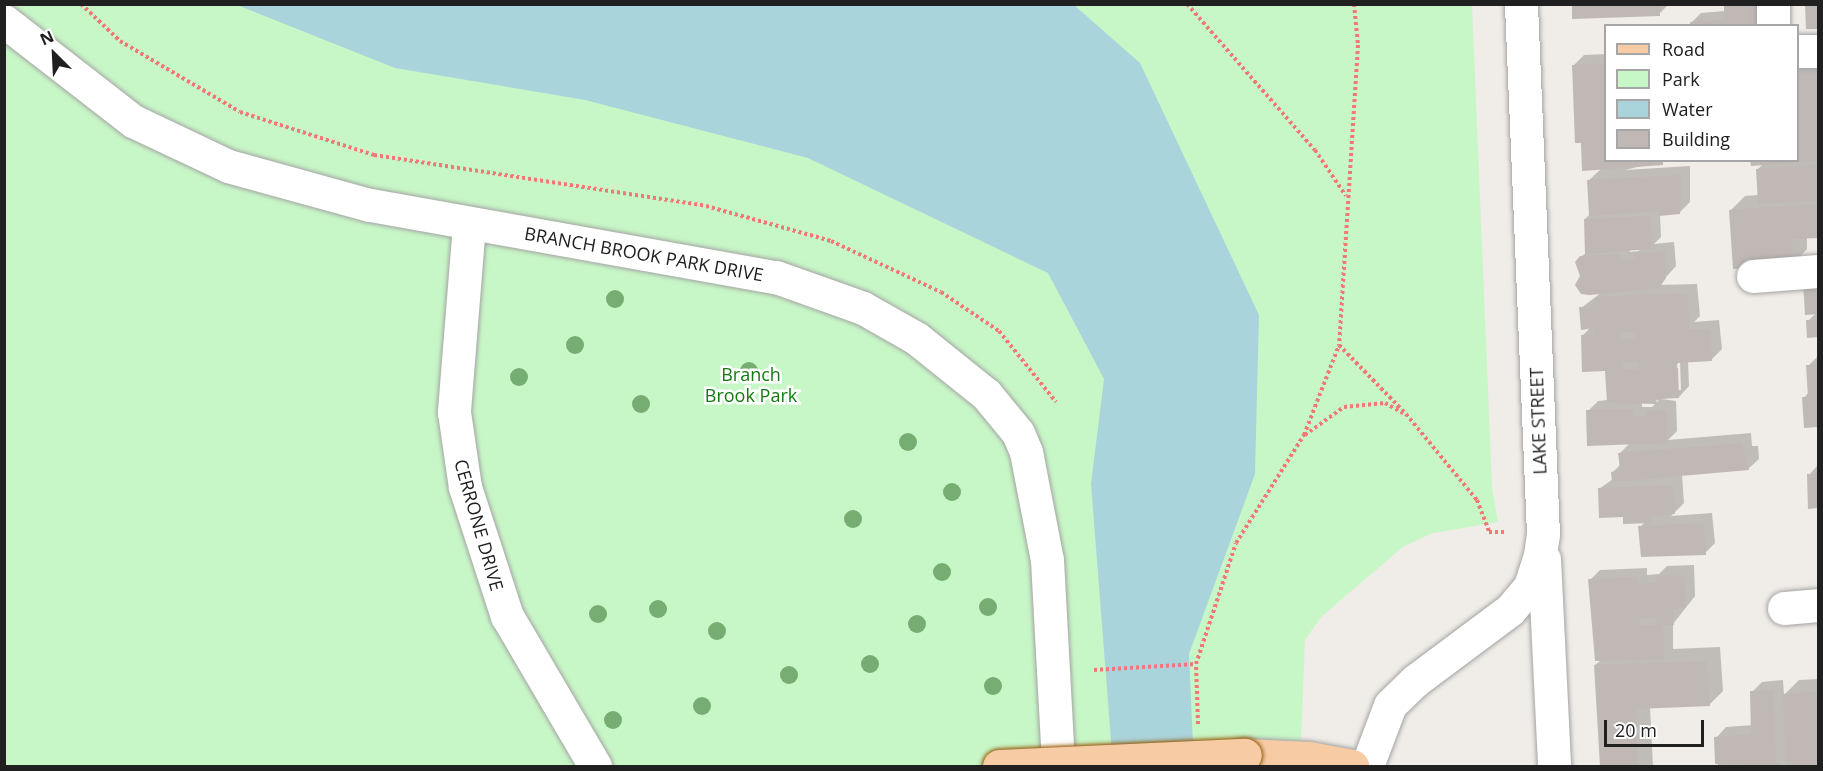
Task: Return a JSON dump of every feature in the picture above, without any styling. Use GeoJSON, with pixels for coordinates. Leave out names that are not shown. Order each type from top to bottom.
{"type":"FeatureCollection","features":[{"type":"Feature","properties":{"kind":"main road"},"geometry":{"type":"LineString","coordinates":[[999,766],[1245,755],[1309,758],[1352,766]]}},
{"type":"Feature","properties":{"kind":"street","name":"LAKE STREET"},"geometry":{"type":"LineString","coordinates":[[1366,766],[1382,721],[1402,691],[1521,598],[1537,571],[1543,534],[1521,4]]}},
{"type":"Feature","properties":{"kind":"street"},"geometry":{"type":"LineString","coordinates":[[1773,4],[1773,24]]}},
{"type":"Feature","properties":{"kind":"street","name":"BRANCH BROOK PARK DRIVE"},"geometry":{"type":"LineString","coordinates":[[4,21],[104,101],[198,154],[324,194],[469,224],[700,260],[796,283],[889,321],[965,374],[1018,433],[1032,474],[1047,560],[1058,766]]}},
{"type":"Feature","properties":{"kind":"street"},"geometry":{"type":"LineString","coordinates":[[1799,51],[1818,51]]}},
{"type":"Feature","properties":{"kind":"street","name":"CERRONE DRIVE"},"geometry":{"type":"LineString","coordinates":[[469,224],[454,412],[465,488],[507,616],[595,766]]}},
{"type":"Feature","properties":{"kind":"street"},"geometry":{"type":"LineString","coordinates":[[1753,276],[1818,271]]}},
{"type":"Feature","properties":{"kind":"street"},"geometry":{"type":"LineString","coordinates":[[1543,534],[1554,766]]}},
{"type":"Feature","properties":{"kind":"street"},"geometry":{"type":"LineString","coordinates":[[1784,608],[1818,605]]}},
{"type":"Feature","properties":{"kind":"path"},"geometry":{"type":"LineString","coordinates":[[81,4],[120,41],[240,112],[363,152],[567,187],[705,206],[831,241],[941,292],[999,331],[1056,402]]}},
{"type":"Feature","properties":{"kind":"path"},"geometry":{"type":"LineString","coordinates":[[1187,4],[1315,150],[1347,197]]}},
{"type":"Feature","properties":{"kind":"path"},"geometry":{"type":"LineString","coordinates":[[1209,4],[1261,4]]}},
{"type":"Feature","properties":{"kind":"path"},"geometry":{"type":"LineString","coordinates":[[1199,732],[1196,664],[1236,543],[1304,435],[1339,345],[1358,45],[1354,4]]}},
{"type":"Feature","properties":{"kind":"path"},"geometry":{"type":"LineString","coordinates":[[1339,345],[1406,414],[1477,500],[1489,532],[1506,532]]}},
{"type":"Feature","properties":{"kind":"path"},"geometry":{"type":"LineString","coordinates":[[1304,435],[1344,407],[1385,403],[1406,414]]}},
{"type":"Feature","properties":{"kind":"path"},"geometry":{"type":"LineString","coordinates":[[1094,670],[1196,664]]}},
{"type":"Feature","properties":{"kind":"green space","name":"Branch Brook Park"},"geometry":{"type":"Polygon","coordinates":[[[4,5],[1472,5],[1492,487],[1498,522],[1433,533],[1404,546],[1321,617],[1305,640],[1300,766],[5,766],[4,5]]]}},
{"type":"Feature","properties":{"kind":"water"},"geometry":{"type":"Polygon","coordinates":[[[237,5],[1074,5],[1140,63],[1259,315],[1255,474],[1189,654],[1194,766],[1113,766],[1091,484],[1104,379],[1048,273],[808,158],[585,100],[395,68],[237,5]]]}},
{"type":"Feature","properties":{"kind":"building"},"geometry":{"type":"Polygon","coordinates":[[[1572,4],[1660,4],[1660,16],[1572,19],[1572,4]]]}},
{"type":"Feature","properties":{"kind":"building"},"geometry":{"type":"Polygon","coordinates":[[[1724,4],[1759,4],[1759,24],[1690,24],[1690,22],[1724,20],[1724,4]]]}},
{"type":"Feature","properties":{"kind":"building"},"geometry":{"type":"Polygon","coordinates":[[[1805,4],[1818,4],[1818,29],[1806,29],[1805,4]]]}},
{"type":"Feature","properties":{"kind":"building"},"geometry":{"type":"Polygon","coordinates":[[[1604,63],[1604,162],[1663,162],[1663,165],[1582,171],[1581,143],[1575,143],[1572,65],[1604,63]]]}},
{"type":"Feature","properties":{"kind":"building"},"geometry":{"type":"Polygon","coordinates":[[[1818,70],[1818,161],[1751,166],[1750,162],[1799,162],[1799,72],[1818,70]]]}},
{"type":"Feature","properties":{"kind":"building"},"geometry":{"type":"Polygon","coordinates":[[[1818,164],[1818,200],[1758,204],[1756,169],[1818,164]]]}},
{"type":"Feature","properties":{"kind":"building"},"geometry":{"type":"Polygon","coordinates":[[[1681,175],[1680,214],[1659,216],[1659,211],[1589,216],[1587,180],[1681,175]]]}},
{"type":"Feature","properties":{"kind":"building"},"geometry":{"type":"Polygon","coordinates":[[[1818,204],[1818,238],[1792,239],[1794,265],[1733,269],[1729,210],[1818,204]]]}},
{"type":"Feature","properties":{"kind":"building"},"geometry":{"type":"Polygon","coordinates":[[[1650,216],[1652,249],[1585,254],[1584,219],[1650,216]]]}},
{"type":"Feature","properties":{"kind":"building"},"geometry":{"type":"Polygon","coordinates":[[[1665,251],[1666,278],[1659,288],[1590,295],[1581,294],[1575,285],[1580,276],[1575,262],[1580,256],[1620,254],[1620,261],[1635,260],[1634,254],[1665,251]]]}},
{"type":"Feature","properties":{"kind":"building"},"geometry":{"type":"Polygon","coordinates":[[[1818,280],[1818,314],[1805,315],[1803,281],[1818,280]]]}},
{"type":"Feature","properties":{"kind":"building"},"geometry":{"type":"Polygon","coordinates":[[[1687,293],[1690,328],[1669,330],[1710,329],[1712,361],[1678,363],[1674,368],[1678,368],[1679,398],[1656,399],[1657,404],[1607,403],[1605,371],[1582,372],[1581,335],[1594,335],[1594,328],[1581,330],[1579,307],[1591,307],[1596,297],[1687,293]],[[1621,332],[1621,339],[1636,339],[1636,332],[1621,332]],[[1638,362],[1623,363],[1623,370],[1639,369],[1638,362]]]}},
{"type":"Feature","properties":{"kind":"building"},"geometry":{"type":"Polygon","coordinates":[[[1806,320],[1818,320],[1818,337],[1807,338],[1806,320]]]}},
{"type":"Feature","properties":{"kind":"building"},"geometry":{"type":"Polygon","coordinates":[[[1806,365],[1818,365],[1818,427],[1804,428],[1802,397],[1808,397],[1806,365]]]}},
{"type":"Feature","properties":{"kind":"building"},"geometry":{"type":"Polygon","coordinates":[[[1633,409],[1633,417],[1646,416],[1646,411],[1667,410],[1667,443],[1587,446],[1586,410],[1633,409]]]}},
{"type":"Feature","properties":{"kind":"building"},"geometry":{"type":"Polygon","coordinates":[[[1742,443],[1749,470],[1612,482],[1611,472],[1620,470],[1618,453],[1742,443]]]}},
{"type":"Feature","properties":{"kind":"building"},"geometry":{"type":"Polygon","coordinates":[[[1807,474],[1818,474],[1818,508],[1808,509],[1807,474]]]}},
{"type":"Feature","properties":{"kind":"building"},"geometry":{"type":"Polygon","coordinates":[[[1673,485],[1675,514],[1650,516],[1651,523],[1623,524],[1623,517],[1599,518],[1598,488],[1673,485]]]}},
{"type":"Feature","properties":{"kind":"building"},"geometry":{"type":"Polygon","coordinates":[[[1703,523],[1706,555],[1641,557],[1638,526],[1703,523]]]}},
{"type":"Feature","properties":{"kind":"building"},"geometry":{"type":"Polygon","coordinates":[[[1684,575],[1686,607],[1673,610],[1674,625],[1663,625],[1664,660],[1595,661],[1588,579],[1637,577],[1638,584],[1656,583],[1656,576],[1684,575]],[[1655,618],[1639,619],[1640,625],[1656,625],[1655,618]]]}},
{"type":"Feature","properties":{"kind":"building"},"geometry":{"type":"Polygon","coordinates":[[[1706,661],[1710,706],[1636,709],[1638,766],[1600,766],[1594,665],[1706,661]]]}},
{"type":"Feature","properties":{"kind":"building"},"geometry":{"type":"Polygon","coordinates":[[[1773,690],[1776,761],[1780,766],[1715,764],[1714,737],[1751,734],[1750,691],[1773,690]]]}},
{"type":"Feature","properties":{"kind":"building"},"geometry":{"type":"Polygon","coordinates":[[[1818,692],[1818,766],[1786,766],[1783,694],[1818,692]]]}}]}
